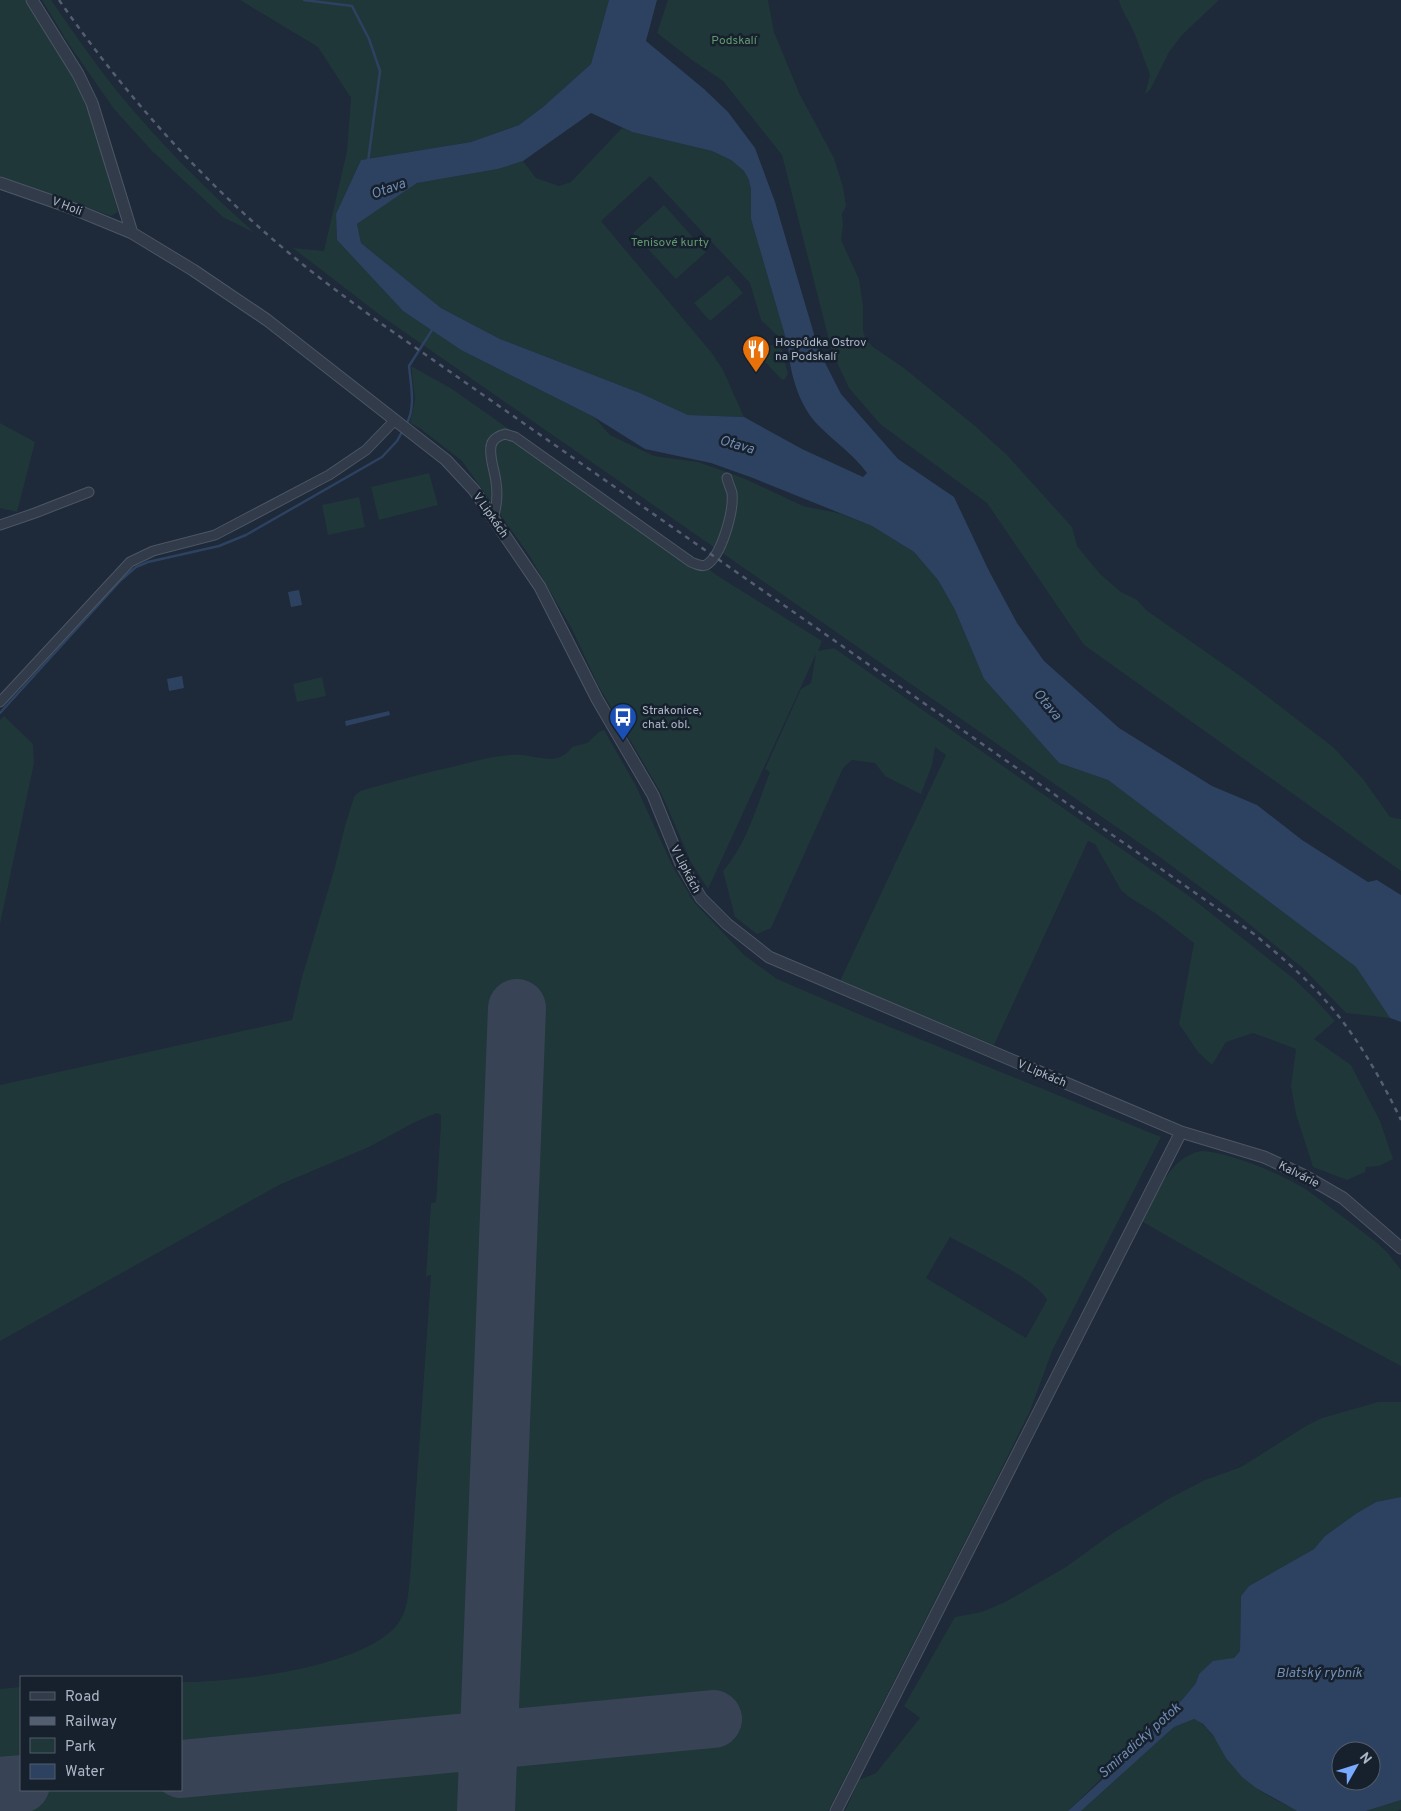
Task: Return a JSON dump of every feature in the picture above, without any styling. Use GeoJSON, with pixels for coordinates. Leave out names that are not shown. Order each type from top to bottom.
{"type":"FeatureCollection","features":[{"type":"Feature","properties":{"kind":"street"},"geometry":{"type":"LineString","coordinates":[[32,0],[78,74],[92,103],[132,232]]}},
{"type":"Feature","properties":{"kind":"street","name":"V Holi"},"geometry":{"type":"LineString","coordinates":[[0,183],[69,207],[132,232],[267,320],[396,420]]}},
{"type":"Feature","properties":{"kind":"street"},"geometry":{"type":"LineString","coordinates":[[0,702],[130,562],[153,551],[215,535],[330,475],[366,450],[396,420]]}},
{"type":"Feature","properties":{"kind":"street","name":"V Lipkách"},"geometry":{"type":"LineString","coordinates":[[396,420],[446,460],[474,490],[540,587],[597,699],[653,794],[681,864],[701,898],[727,924],[769,957],[1180,1132]]}},
{"type":"Feature","properties":{"kind":"street"},"geometry":{"type":"LineString","coordinates":[[493,518],[498,503],[491,445],[496,438],[505,434],[515,437],[683,556],[700,566],[706,565],[724,542],[732,494],[727,478]]}},
{"type":"Feature","properties":{"kind":"street"},"geometry":{"type":"LineString","coordinates":[[0,524],[35,513],[88,492]]}},
{"type":"Feature","properties":{"kind":"street"},"geometry":{"type":"LineString","coordinates":[[836,1811],[1180,1132]]}},
{"type":"Feature","properties":{"kind":"street","name":"Kalvárie"},"geometry":{"type":"LineString","coordinates":[[1180,1132],[1264,1157],[1305,1176],[1343,1198],[1401,1248]]}},
{"type":"Feature","properties":{"kind":"green space"},"geometry":{"type":"Polygon","coordinates":[[[0,0],[25,0],[86,97],[118,212],[111,216],[0,176],[0,0]]]}},
{"type":"Feature","properties":{"kind":"green space"},"geometry":{"type":"Polygon","coordinates":[[[42,0],[51,0],[107,79],[148,128],[200,182],[255,233],[223,217],[152,151],[114,109],[68,43],[42,0]]]}},
{"type":"Feature","properties":{"kind":"green space"},"geometry":{"type":"Polygon","coordinates":[[[240,0],[609,0],[591,64],[543,107],[519,125],[471,142],[361,160],[336,214],[337,240],[403,311],[461,350],[594,417],[610,435],[654,456],[698,462],[743,478],[803,506],[838,513],[872,526],[914,552],[938,580],[955,610],[984,679],[1059,763],[1108,780],[1356,967],[1390,1018],[1346,1013],[1304,969],[1238,915],[1161,858],[380,315],[293,248],[324,251],[347,151],[351,98],[318,47],[240,0]]]}},
{"type":"Feature","properties":{"kind":"green space","name":"Podskalí"},"geometry":{"type":"Polygon","coordinates":[[[668,0],[768,0],[774,32],[800,95],[834,158],[843,187],[846,206],[842,214],[841,240],[859,279],[863,306],[863,331],[866,339],[873,347],[904,368],[975,426],[1007,455],[1072,527],[1077,546],[1100,574],[1121,592],[1137,600],[1146,610],[1246,680],[1333,747],[1363,779],[1390,817],[1401,819],[1401,871],[1084,645],[987,503],[880,424],[849,388],[832,352],[782,155],[723,81],[657,33],[668,0]]]}},
{"type":"Feature","properties":{"kind":"green space"},"geometry":{"type":"Polygon","coordinates":[[[1119,0],[1219,0],[1182,35],[1169,52],[1150,90],[1145,94],[1150,75],[1134,32],[1119,0]]]}},
{"type":"Feature","properties":{"kind":"green space"},"geometry":{"type":"Polygon","coordinates":[[[622,128],[712,151],[731,160],[744,171],[749,180],[751,219],[788,346],[761,320],[750,283],[650,176],[601,221],[711,352],[723,370],[744,417],[688,415],[640,393],[500,339],[441,308],[361,243],[357,224],[417,183],[498,169],[523,161],[536,178],[559,186],[571,182],[622,128]]]}},
{"type":"Feature","properties":{"kind":"green space","name":"Tenisové kurty"},"geometry":{"type":"Polygon","coordinates":[[[664,205],[706,252],[676,279],[633,233],[664,205]]]}},
{"type":"Feature","properties":{"kind":"green space"},"geometry":{"type":"Polygon","coordinates":[[[728,275],[743,293],[710,321],[694,303],[728,275]]]}},
{"type":"Feature","properties":{"kind":"green space"},"geometry":{"type":"Polygon","coordinates":[[[774,344],[780,344],[781,347],[788,374],[784,380],[760,356],[762,351],[774,344]]]}},
{"type":"Feature","properties":{"kind":"green space"},"geometry":{"type":"Polygon","coordinates":[[[411,366],[452,389],[721,578],[822,641],[818,651],[834,648],[1189,896],[1294,979],[1335,1021],[1314,1039],[1351,1065],[1380,1121],[1393,1159],[1379,1166],[1366,1167],[1365,1172],[1347,1180],[1313,1167],[1296,1114],[1291,1086],[1296,1049],[1253,1033],[1226,1042],[1212,1065],[1198,1052],[1179,1024],[1194,943],[1121,890],[1095,844],[1088,841],[994,1045],[840,981],[946,755],[935,747],[932,765],[921,794],[885,776],[875,763],[852,760],[843,768],[771,928],[757,934],[735,917],[723,871],[739,849],[751,824],[770,772],[765,769],[801,689],[811,683],[816,654],[708,889],[691,862],[661,793],[598,685],[572,629],[529,555],[462,461],[421,429],[410,423],[415,400],[411,366]]]}},
{"type":"Feature","properties":{"kind":"green space"},"geometry":{"type":"Polygon","coordinates":[[[0,423],[35,442],[17,512],[0,508],[0,423]]]}},
{"type":"Feature","properties":{"kind":"green space"},"geometry":{"type":"Polygon","coordinates":[[[429,473],[438,505],[379,520],[371,487],[429,473]]]}},
{"type":"Feature","properties":{"kind":"green space"},"geometry":{"type":"Polygon","coordinates":[[[359,497],[365,527],[328,535],[322,505],[359,497]]]}},
{"type":"Feature","properties":{"kind":"green space"},"geometry":{"type":"Polygon","coordinates":[[[322,677],[326,696],[297,702],[293,684],[322,677]]]}},
{"type":"Feature","properties":{"kind":"green space"},"geometry":{"type":"Polygon","coordinates":[[[4,716],[33,744],[34,763],[0,924],[0,720],[4,716]]]}},
{"type":"Feature","properties":{"kind":"green space"},"geometry":{"type":"Polygon","coordinates":[[[604,730],[635,784],[673,867],[694,902],[744,955],[777,979],[1161,1137],[1052,1351],[1030,1411],[992,1488],[828,1811],[0,1811],[0,1689],[20,1687],[20,1791],[182,1791],[182,1682],[264,1675],[296,1670],[327,1662],[356,1652],[380,1640],[401,1620],[407,1602],[410,1578],[431,1275],[426,1276],[431,1203],[436,1202],[441,1115],[437,1113],[415,1122],[369,1147],[279,1185],[0,1341],[0,1085],[292,1020],[302,977],[335,867],[345,826],[354,797],[360,791],[491,758],[520,755],[552,759],[566,754],[572,747],[587,743],[604,730]],[[950,1237],[926,1278],[1026,1338],[1047,1300],[1031,1283],[950,1237]]]}},
{"type":"Feature","properties":{"kind":"green space"},"geometry":{"type":"Polygon","coordinates":[[[1202,1151],[1243,1160],[1299,1185],[1387,1252],[1401,1270],[1401,1366],[1284,1303],[1143,1222],[1165,1178],[1181,1160],[1191,1154],[1202,1151]]]}},
{"type":"Feature","properties":{"kind":"green space"},"geometry":{"type":"Polygon","coordinates":[[[1378,1402],[1401,1402],[1401,1497],[1376,1502],[1357,1513],[1325,1536],[1314,1549],[1249,1586],[1241,1596],[1240,1651],[1234,1658],[1199,1674],[1196,1683],[1182,1700],[1068,1811],[845,1811],[859,1780],[876,1773],[920,1718],[904,1706],[955,1617],[982,1612],[1007,1601],[1066,1567],[1110,1535],[1170,1498],[1205,1480],[1241,1467],[1306,1426],[1322,1418],[1378,1402]]]}},
{"type":"Feature","properties":{"kind":"green space"},"geometry":{"type":"Polygon","coordinates":[[[1194,1719],[1214,1737],[1235,1768],[1247,1781],[1297,1811],[1081,1811],[1174,1727],[1194,1719]]]}},
{"type":"Feature","properties":{"kind":"green space"},"geometry":{"type":"Polygon","coordinates":[[[1401,1800],[1401,1809],[1398,1811],[1366,1811],[1401,1800]]]}},
{"type":"Feature","properties":{"kind":"water","name":"Otava"},"geometry":{"type":"Polygon","coordinates":[[[609,0],[657,0],[646,41],[704,89],[728,112],[755,148],[775,202],[819,351],[841,394],[898,459],[954,497],[989,571],[1017,623],[1044,661],[1119,728],[1212,786],[1257,805],[1302,840],[1368,882],[1377,880],[1401,895],[1401,1022],[1390,1018],[1356,967],[1108,780],[1059,763],[984,679],[955,610],[938,580],[914,552],[872,526],[753,478],[711,463],[645,449],[594,417],[461,350],[403,311],[337,240],[336,214],[361,160],[471,142],[519,125],[543,107],[591,64],[609,0]],[[591,113],[523,161],[498,169],[417,183],[357,224],[361,243],[441,308],[500,339],[640,393],[688,415],[744,417],[802,449],[863,477],[867,473],[813,419],[801,400],[793,379],[788,346],[751,219],[751,190],[749,180],[744,171],[731,160],[712,151],[632,132],[591,113]]]}},
{"type":"Feature","properties":{"kind":"water"},"geometry":{"type":"Polygon","coordinates":[[[299,590],[302,605],[291,607],[288,592],[299,590]]]}},
{"type":"Feature","properties":{"kind":"water"},"geometry":{"type":"Polygon","coordinates":[[[182,676],[184,688],[169,691],[167,679],[182,676]]]}},
{"type":"Feature","properties":{"kind":"water"},"geometry":{"type":"Polygon","coordinates":[[[389,711],[390,715],[346,726],[345,721],[389,711]]]}},
{"type":"Feature","properties":{"kind":"water","name":"Blatský rybník"},"geometry":{"type":"Polygon","coordinates":[[[1401,1497],[1401,1800],[1366,1811],[1297,1811],[1256,1788],[1242,1777],[1226,1758],[1213,1735],[1203,1724],[1194,1719],[1174,1727],[1081,1811],[1068,1811],[1182,1700],[1196,1683],[1199,1674],[1213,1661],[1234,1658],[1240,1651],[1241,1596],[1249,1586],[1314,1549],[1325,1536],[1376,1502],[1401,1497]]]}},
{"type":"Feature","properties":{"kind":"waterway"},"geometry":{"type":"LineString","coordinates":[[304,0],[352,6],[369,39],[380,71],[368,162]]}},
{"type":"Feature","properties":{"kind":"waterway"},"geometry":{"type":"LineString","coordinates":[[406,425],[412,404],[409,366],[432,330]]}},
{"type":"Feature","properties":{"kind":"waterway"},"geometry":{"type":"LineString","coordinates":[[0,713],[121,580],[136,567],[148,562],[219,546],[246,535],[382,457],[397,441],[403,430]]}},
{"type":"Feature","properties":{"kind":"runway"},"geometry":{"type":"LineString","coordinates":[[486,1811],[517,1008]]}},
{"type":"Feature","properties":{"kind":"runway"},"geometry":{"type":"LineString","coordinates":[[182,1769],[713,1719]]}},
{"type":"Feature","properties":{"kind":"runway"},"geometry":{"type":"LineString","coordinates":[[0,1786],[20,1784]]}},
{"type":"Feature","properties":{"kind":"railway"},"geometry":{"type":"LineString","coordinates":[[59,0],[84,35],[165,134],[256,225],[310,270],[376,320],[1254,934],[1300,974],[1337,1014],[1367,1057],[1401,1120]]}},
{"type":"Feature","properties":{"kind":"place","name":"Hospůdka Ostrov na Podskalí"},"geometry":{"type":"Point","coordinates":[756,373]}},
{"type":"Feature","properties":{"kind":"place","name":"Strakonice, chat. obl."},"geometry":{"type":"Point","coordinates":[623,741]}},
{"type":"Feature","properties":{"kind":"water label","name":"Smiradický potok"},"geometry":{"type":"Point","coordinates":[1139,1740]}}]}
